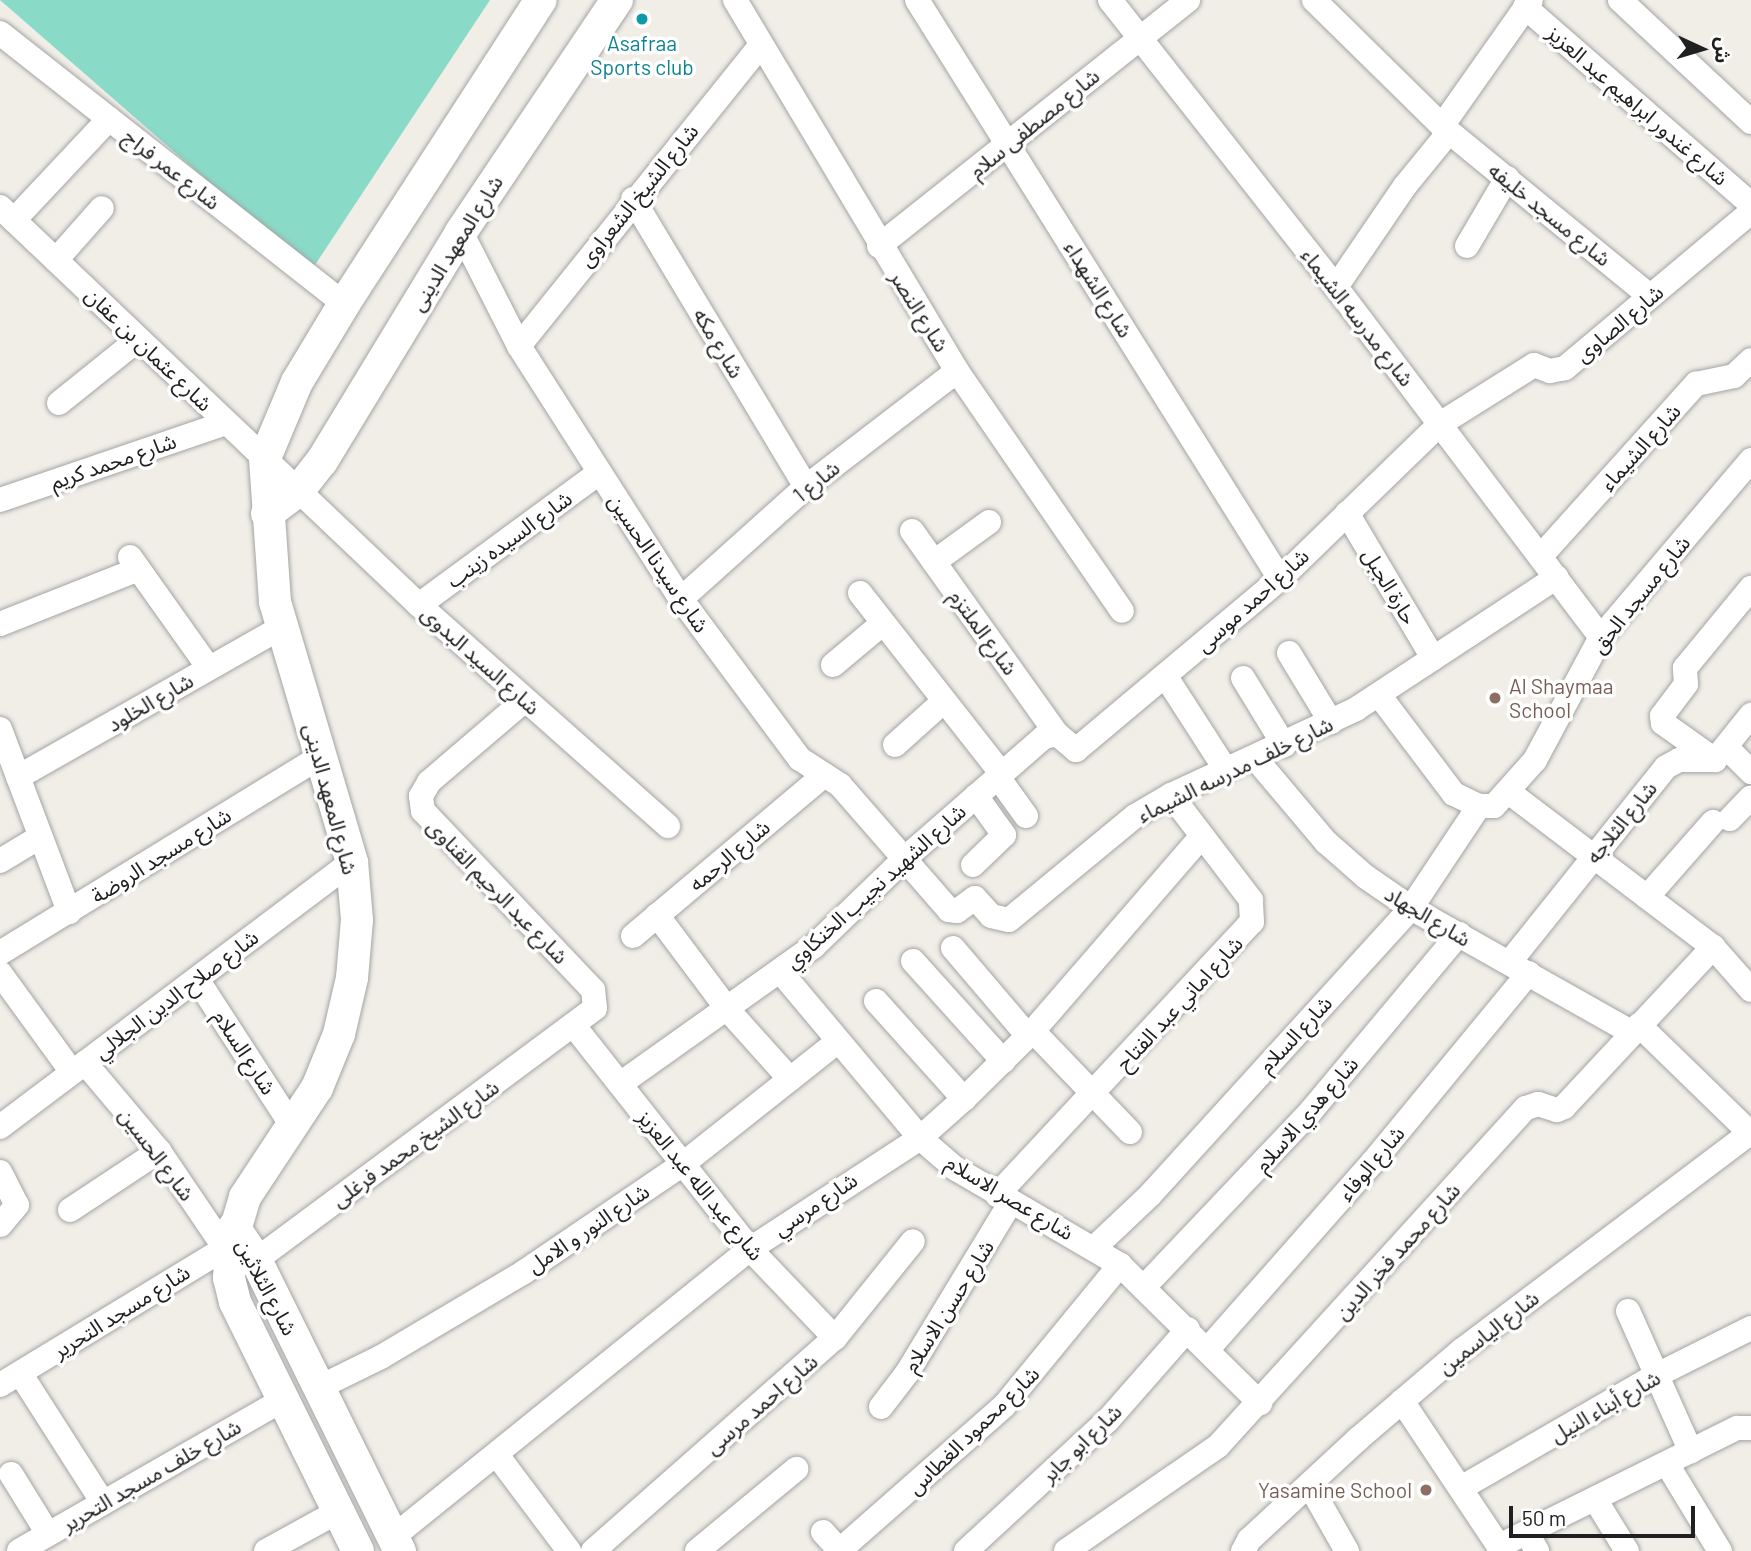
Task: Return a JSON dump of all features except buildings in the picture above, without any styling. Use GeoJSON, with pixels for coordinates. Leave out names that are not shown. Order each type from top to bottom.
{"type":"FeatureCollection","features":[{"type":"Feature","properties":{"kind":"street","name":"شارع المعهد الدينى"},"geometry":{"type":"LineString","coordinates":[[238,1243],[245,1197],[322,1077],[339,1034],[352,978],[356,920],[352,862],[282,627],[271,572],[265,458],[297,382],[344,304],[541,0]]}},
{"type":"Feature","properties":{"kind":"street","name":"شارع المعهد الدينى"},"geometry":{"type":"LineString","coordinates":[[267,514],[299,490],[322,461],[461,232],[617,0]]}},
{"type":"Feature","properties":{"kind":"street","name":"شارع النصر"},"geometry":{"type":"LineString","coordinates":[[735,0],[879,246],[957,371],[1122,611]]}},
{"type":"Feature","properties":{"kind":"street","name":"شارع الشهداء"},"geometry":{"type":"LineString","coordinates":[[917,0],[1280,579]]}},
{"type":"Feature","properties":{"kind":"street","name":"شارع مدرسه الشيماء"},"geometry":{"type":"LineString","coordinates":[[1110,0],[1336,287],[1601,637]]}},
{"type":"Feature","properties":{"kind":"street","name":"شارع مصطفى سلام"},"geometry":{"type":"LineString","coordinates":[[879,246],[1188,0]]}},
{"type":"Feature","properties":{"kind":"street","name":"شارع مسجد خليفه"},"geometry":{"type":"LineString","coordinates":[[1314,0],[1445,129],[1650,296]]}},
{"type":"Feature","properties":{"kind":"street"},"geometry":{"type":"LineString","coordinates":[[1620,0],[1751,122]]}},
{"type":"Feature","properties":{"kind":"street"},"geometry":{"type":"LineString","coordinates":[[1336,287],[1528,3]]}},
{"type":"Feature","properties":{"kind":"street","name":"شارع غندور ابراهيم عبد العزيز"},"geometry":{"type":"LineString","coordinates":[[1528,3],[1751,204]]}},
{"type":"Feature","properties":{"kind":"street","name":"شارع عمر فراج"},"geometry":{"type":"LineString","coordinates":[[0,33],[344,304]]}},
{"type":"Feature","properties":{"kind":"street","name":"شارع الشيخ الشعراوى"},"geometry":{"type":"LineString","coordinates":[[519,346],[633,199],[760,46]]}},
{"type":"Feature","properties":{"kind":"street"},"geometry":{"type":"LineString","coordinates":[[7,213],[109,119]]}},
{"type":"Feature","properties":{"kind":"street"},"geometry":{"type":"LineString","coordinates":[[1467,246],[1507,178]]}},
{"type":"Feature","properties":{"kind":"street","name":"شارع مكه"},"geometry":{"type":"LineString","coordinates":[[633,199],[806,487]]}},
{"type":"Feature","properties":{"kind":"street"},"geometry":{"type":"LineString","coordinates":[[56,260],[102,208]]}},
{"type":"Feature","properties":{"kind":"street","name":"شارع الصاوى"},"geometry":{"type":"LineString","coordinates":[[1440,424],[1534,365],[1550,372],[1565,368],[1751,212]]}},
{"type":"Feature","properties":{"kind":"street","name":"شارع عثمان بن عفان"},"geometry":{"type":"LineString","coordinates":[[7,213],[299,490]]}},
{"type":"Feature","properties":{"kind":"street","name":"شارع سيدنا الحسين"},"geometry":{"type":"LineString","coordinates":[[461,232],[519,346],[681,599],[800,759],[840,785],[903,860]]}},
{"type":"Feature","properties":{"kind":"street"},"geometry":{"type":"LineString","coordinates":[[59,403],[139,339]]}},
{"type":"Feature","properties":{"kind":"street","name":"شارع الشيماء"},"geometry":{"type":"LineString","coordinates":[[1541,556],[1696,384],[1734,376],[1751,360]]}},
{"type":"Feature","properties":{"kind":"street","name":"شارع 1"},"geometry":{"type":"LineString","coordinates":[[681,599],[806,487],[957,371]]}},
{"type":"Feature","properties":{"kind":"street","name":"شارع محمد كريم"},"geometry":{"type":"LineString","coordinates":[[0,500],[226,423]]}},
{"type":"Feature","properties":{"kind":"street","name":"شارع احمد موسى"},"geometry":{"type":"LineString","coordinates":[[1057,734],[1069,748],[1083,747],[1280,579],[1440,424]]}},
{"type":"Feature","properties":{"kind":"street","name":"شارع مسجد الحق"},"geometry":{"type":"LineString","coordinates":[[1479,806],[1494,806],[1510,793],[1535,760],[1601,637],[1751,460]]}},
{"type":"Feature","properties":{"kind":"street","name":"شارع السيده زينب"},"geometry":{"type":"LineString","coordinates":[[419,605],[599,473]]}},
{"type":"Feature","properties":{"kind":"street","name":"شارع السيد البدوى"},"geometry":{"type":"LineString","coordinates":[[299,490],[419,605],[668,826]]}},
{"type":"Feature","properties":{"kind":"street","name":"حارة الجبل"},"geometry":{"type":"LineString","coordinates":[[1347,513],[1433,658]]}},
{"type":"Feature","properties":{"kind":"street"},"geometry":{"type":"LineString","coordinates":[[934,562],[989,522]]}},
{"type":"Feature","properties":{"kind":"street","name":"شارع الملتزم"},"geometry":{"type":"LineString","coordinates":[[912,531],[1057,734]]}},
{"type":"Feature","properties":{"kind":"street"},"geometry":{"type":"LineString","coordinates":[[0,624],[134,562],[209,668]]}},
{"type":"Feature","properties":{"kind":"street","name":"شارع خلف مدرسه الشيماء"},"geometry":{"type":"LineString","coordinates":[[903,860],[941,906],[957,911],[975,898],[991,916],[1009,920],[1101,841],[1171,795],[1256,759],[1379,695],[1557,577]]}},
{"type":"Feature","properties":{"kind":"street"},"geometry":{"type":"LineString","coordinates":[[1751,588],[1685,668],[1686,684],[1662,716],[1663,723],[1751,772]]}},
{"type":"Feature","properties":{"kind":"street"},"geometry":{"type":"LineString","coordinates":[[860,593],[944,701],[1027,816]]}},
{"type":"Feature","properties":{"kind":"street"},"geometry":{"type":"LineString","coordinates":[[833,665],[883,624]]}},
{"type":"Feature","properties":{"kind":"street","name":"شارع الخلود"},"geometry":{"type":"LineString","coordinates":[[18,777],[282,627]]}},
{"type":"Feature","properties":{"kind":"street"},"geometry":{"type":"LineString","coordinates":[[1289,653],[1331,722]]}},
{"type":"Feature","properties":{"kind":"street"},"geometry":{"type":"LineString","coordinates":[[1166,677],[1226,770]]}},
{"type":"Feature","properties":{"kind":"street"},"geometry":{"type":"LineString","coordinates":[[1243,678],[1284,744]]}},
{"type":"Feature","properties":{"kind":"street"},"geometry":{"type":"LineString","coordinates":[[1379,695],[1454,794],[1479,806]]}},
{"type":"Feature","properties":{"kind":"street","name":"شارع عبد الرحيم القناوى"},"geometry":{"type":"LineString","coordinates":[[525,700],[429,782],[421,796],[423,811],[593,990],[595,1008],[574,1026]]}},
{"type":"Feature","properties":{"kind":"street"},"geometry":{"type":"LineString","coordinates":[[895,745],[944,701]]}},
{"type":"Feature","properties":{"kind":"street"},"geometry":{"type":"LineString","coordinates":[[1722,754],[1751,715]]}},
{"type":"Feature","properties":{"kind":"street"},"geometry":{"type":"LineString","coordinates":[[0,729],[69,912]]}},
{"type":"Feature","properties":{"kind":"street","name":"شارع الشهيد نجيب الخنكاوي"},"geometry":{"type":"LineString","coordinates":[[620,1084],[780,971],[844,919],[903,860],[1044,737],[1057,734]]}},
{"type":"Feature","properties":{"kind":"street","name":"شارع الثلاجه"},"geometry":{"type":"LineString","coordinates":[[1519,968],[1593,855],[1666,767],[1679,760],[1722,754]]}},
{"type":"Feature","properties":{"kind":"street","name":"شارع مسجد الروضة"},"geometry":{"type":"LineString","coordinates":[[0,953],[321,756]]}},
{"type":"Feature","properties":{"kind":"street","name":"شارع الجهاد"},"geometry":{"type":"LineString","coordinates":[[1256,759],[1326,842],[1411,908],[1636,1029],[1751,1132]]}},
{"type":"Feature","properties":{"kind":"street","name":"شارع الرحمه"},"geometry":{"type":"LineString","coordinates":[[633,936],[824,775]]}},
{"type":"Feature","properties":{"kind":"street"},"geometry":{"type":"LineString","coordinates":[[1510,793],[1713,947],[1751,990]]}},
{"type":"Feature","properties":{"kind":"street","name":"شارع اماني عبد الفتاح"},"geometry":{"type":"LineString","coordinates":[[1004,1198],[1095,1093],[1252,922],[1251,900],[1171,795]]}},
{"type":"Feature","properties":{"kind":"street"},"geometry":{"type":"LineString","coordinates":[[973,865],[1004,835],[976,796]]}},
{"type":"Feature","properties":{"kind":"street"},"geometry":{"type":"LineString","coordinates":[[1647,897],[1721,820],[1751,797]]}},
{"type":"Feature","properties":{"kind":"street","name":"شارع السلام"},"geometry":{"type":"LineString","coordinates":[[1094,1248],[1150,1195],[1411,908],[1479,806]]}},
{"type":"Feature","properties":{"kind":"street","name":"شارع مرسي"},"geometry":{"type":"LineString","coordinates":[[396,1544],[497,1455],[750,1249],[920,1138],[1003,1062],[1202,836]]}},
{"type":"Feature","properties":{"kind":"street"},"geometry":{"type":"LineString","coordinates":[[0,861],[40,837]]}},
{"type":"Feature","properties":{"kind":"street","name":"شارع صلاح الدين الجلالي"},"geometry":{"type":"LineString","coordinates":[[0,1126],[352,862]]}},
{"type":"Feature","properties":{"kind":"street"},"geometry":{"type":"LineString","coordinates":[[657,915],[728,1010],[790,1079]]}},
{"type":"Feature","properties":{"kind":"street","name":"شارع هدي الاسلام"},"geometry":{"type":"LineString","coordinates":[[1145,1286],[1311,1111],[1459,934]]}},
{"type":"Feature","properties":{"kind":"street","name":"شارع محمد فخر الدين"},"geometry":{"type":"LineString","coordinates":[[1066,1551],[1208,1455],[1259,1403],[1527,1108],[1538,1104],[1557,1110],[1564,1107],[1713,947]]}},
{"type":"Feature","properties":{"kind":"street"},"geometry":{"type":"LineString","coordinates":[[953,948],[1030,1033],[1095,1093],[1130,1132]]}},
{"type":"Feature","properties":{"kind":"street"},"geometry":{"type":"LineString","coordinates":[[913,961],[1003,1062]]}},
{"type":"Feature","properties":{"kind":"street","name":"شارع الوفاء"},"geometry":{"type":"LineString","coordinates":[[1208,1349],[1373,1162],[1519,968]]}},
{"type":"Feature","properties":{"kind":"street","name":"شارع عصر الاسلام"},"geometry":{"type":"LineString","coordinates":[[780,971],[920,1138],[956,1169],[1120,1265],[1145,1286],[1259,1403]]}},
{"type":"Feature","properties":{"kind":"street","name":"شارع الحسين"},"geometry":{"type":"LineString","coordinates":[[0,973],[79,1068],[159,1150],[238,1243]]}},
{"type":"Feature","properties":{"kind":"street","name":"شارع السلام"},"geometry":{"type":"LineString","coordinates":[[197,979],[292,1126]]}},
{"type":"Feature","properties":{"kind":"street"},"geometry":{"type":"LineString","coordinates":[[876,1001],[964,1099]]}},
{"type":"Feature","properties":{"kind":"street","name":"شارع عبد الله عبد العزيز"},"geometry":{"type":"LineString","coordinates":[[574,1026],[750,1249],[835,1338]]}},
{"type":"Feature","properties":{"kind":"street","name":"شارع الشيخ محمد فرغلى"},"geometry":{"type":"LineString","coordinates":[[238,1243],[574,1026]]}},
{"type":"Feature","properties":{"kind":"street","name":"شارع النور و الامل"},"geometry":{"type":"LineString","coordinates":[[320,1387],[454,1316],[682,1164],[837,1042]]}},
{"type":"Feature","properties":{"kind":"street","name":"شارع الياسمين"},"geometry":{"type":"LineString","coordinates":[[1243,1551],[1249,1540],[1402,1401],[1682,1181],[1751,1132]]}},
{"type":"Feature","properties":{"kind":"street"},"geometry":{"type":"LineString","coordinates":[[69,1210],[159,1150]]}},
{"type":"Feature","properties":{"kind":"street"},"geometry":{"type":"LineString","coordinates":[[0,1172],[18,1205],[0,1225]]}},
{"type":"Feature","properties":{"kind":"street","name":"شارع حسن الاسلام"},"geometry":{"type":"LineString","coordinates":[[881,1407],[907,1373],[1004,1198]]}},
{"type":"Feature","properties":{"kind":"street","name":"شارع احمد مرسى"},"geometry":{"type":"LineString","coordinates":[[593,1551],[835,1338],[913,1241]]}},
{"type":"Feature","properties":{"kind":"street","name":"شارع مسجد التحرير"},"geometry":{"type":"LineString","coordinates":[[10,1379],[238,1243]]}},
{"type":"Feature","properties":{"kind":"street","name":"شارع الثلاثين"},"geometry":{"type":"LineString","coordinates":[[238,1243],[320,1387],[396,1544]]}},
{"type":"Feature","properties":{"kind":"street","name":"شارع الثلاثين"},"geometry":{"type":"LineString","coordinates":[[238,1243],[231,1290],[358,1551]]}},
{"type":"Feature","properties":{"kind":"street","name":"شارع محمود الغطاس"},"geometry":{"type":"LineString","coordinates":[[834,1544],[1004,1406],[1120,1265]]}},
{"type":"Feature","properties":{"kind":"street"},"geometry":{"type":"LineString","coordinates":[[1628,1311],[1691,1452]]}},
{"type":"Feature","properties":{"kind":"street","name":"شارع أبناء النيل"},"geometry":{"type":"LineString","coordinates":[[1461,1488],[1657,1375],[1751,1328]]}},
{"type":"Feature","properties":{"kind":"street","name":"شارع ابو جابر"},"geometry":{"type":"LineString","coordinates":[[966,1551],[1108,1420],[1188,1329]]}},
{"type":"Feature","properties":{"kind":"street"},"geometry":{"type":"LineString","coordinates":[[10,1379],[103,1503]]}},
{"type":"Feature","properties":{"kind":"street","name":"شارع خلف مسجد التحرير"},"geometry":{"type":"LineString","coordinates":[[19,1551],[57,1539],[103,1503],[284,1399]]}},
{"type":"Feature","properties":{"kind":"street"},"geometry":{"type":"LineString","coordinates":[[1402,1401],[1500,1549],[1532,1542],[1595,1499],[1737,1428],[1751,1428]]}},
{"type":"Feature","properties":{"kind":"street"},"geometry":{"type":"LineString","coordinates":[[497,1455],[569,1551]]}},
{"type":"Feature","properties":{"kind":"street"},"geometry":{"type":"LineString","coordinates":[[1667,1464],[1720,1551]]}},
{"type":"Feature","properties":{"kind":"street"},"geometry":{"type":"LineString","coordinates":[[697,1551],[796,1469]]}},
{"type":"Feature","properties":{"kind":"street"},"geometry":{"type":"LineString","coordinates":[[11,1474],[57,1539]]}},
{"type":"Feature","properties":{"kind":"street"},"geometry":{"type":"LineString","coordinates":[[1310,1486],[1347,1551]]}},
{"type":"Feature","properties":{"kind":"street"},"geometry":{"type":"LineString","coordinates":[[1595,1499],[1627,1551]]}},
{"type":"Feature","properties":{"kind":"street"},"geometry":{"type":"LineString","coordinates":[[266,1551],[339,1511]]}},
{"type":"Feature","properties":{"kind":"shaded area"},"geometry":{"type":"Polygon","coordinates":[[[0,0],[490,0],[311,271],[0,0]]]}},
{"type":"Feature","properties":{"kind":"place","name":"Asafraa Sports club"},"geometry":{"type":"Point","coordinates":[642,19]}},
{"type":"Feature","properties":{"kind":"place","name":"Al Shaymaa School"},"geometry":{"type":"Point","coordinates":[1495,698]}},
{"type":"Feature","properties":{"kind":"place","name":"Yasamine School"},"geometry":{"type":"Point","coordinates":[1426,1490]}}]}
